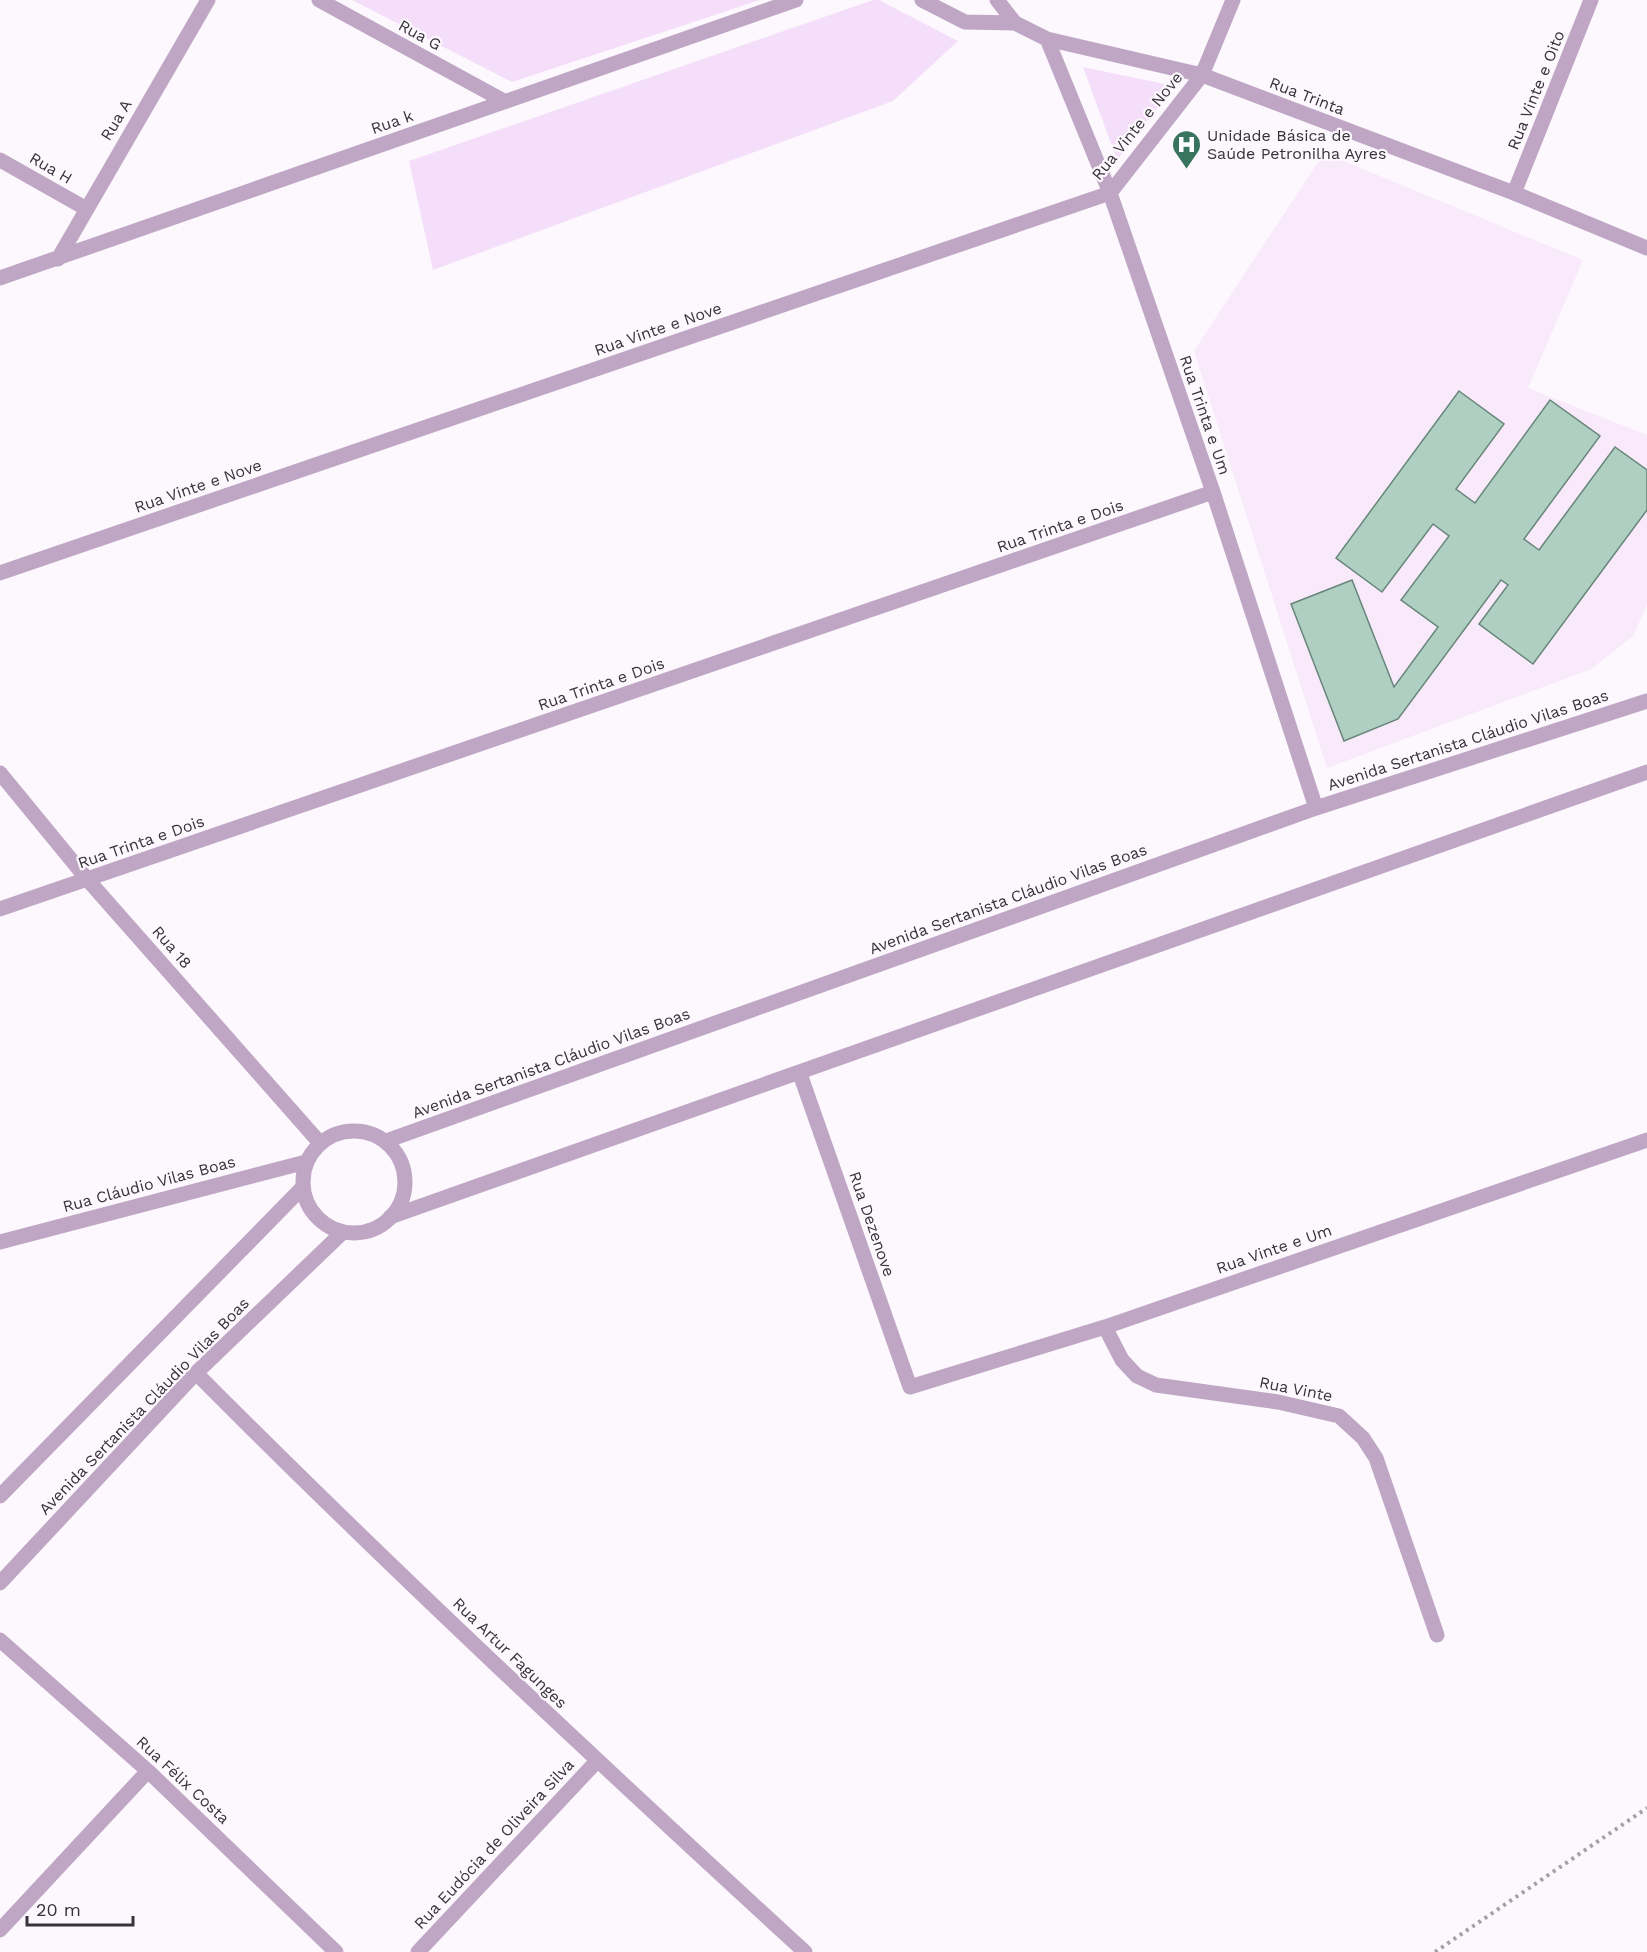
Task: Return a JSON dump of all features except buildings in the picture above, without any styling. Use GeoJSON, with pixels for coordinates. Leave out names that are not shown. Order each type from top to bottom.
{"type":"FeatureCollection","features":[{"type":"Feature","properties":{"kind":"street","name":"Rua A"},"geometry":{"type":"LineString","coordinates":[[58,259],[85,208],[208,0]]}},
{"type":"Feature","properties":{"kind":"street","name":"Rua G"},"geometry":{"type":"LineString","coordinates":[[319,0],[504,101]]}},
{"type":"Feature","properties":{"kind":"street","name":"Rua k"},"geometry":{"type":"LineString","coordinates":[[0,278],[796,0]]}},
{"type":"Feature","properties":{"kind":"street"},"geometry":{"type":"LineString","coordinates":[[922,0],[965,21],[1015,23]]}},
{"type":"Feature","properties":{"kind":"street"},"geometry":{"type":"LineString","coordinates":[[997,0],[1015,23]]}},
{"type":"Feature","properties":{"kind":"street","name":"Rua Vinte e Nove"},"geometry":{"type":"LineString","coordinates":[[0,573],[1110,193],[1202,75],[1233,0]]}},
{"type":"Feature","properties":{"kind":"street","name":"Rua Vinte e Oito"},"geometry":{"type":"LineString","coordinates":[[1514,194],[1591,0]]}},
{"type":"Feature","properties":{"kind":"street","name":"Rua Trinta"},"geometry":{"type":"LineString","coordinates":[[1015,23],[1047,39],[1202,75],[1514,194],[1647,249]]}},
{"type":"Feature","properties":{"kind":"street","name":"Rua Trinta e Um"},"geometry":{"type":"LineString","coordinates":[[1047,39],[1110,193],[1213,492],[1316,808]]}},
{"type":"Feature","properties":{"kind":"street","name":"Rua H"},"geometry":{"type":"LineString","coordinates":[[0,160],[85,208]]}},
{"type":"Feature","properties":{"kind":"street","name":"Rua Trinta e Dois"},"geometry":{"type":"LineString","coordinates":[[0,909],[1213,492]]}},
{"type":"Feature","properties":{"kind":"street","name":"Avenida Sertanista Cláudio Vilas Boas"},"geometry":{"type":"LineString","coordinates":[[386,1141],[1316,808],[1647,701]]}},
{"type":"Feature","properties":{"kind":"street"},"geometry":{"type":"LineString","coordinates":[[390,1217],[800,1074],[1647,772]]}},
{"type":"Feature","properties":{"kind":"street","name":"Rua 18"},"geometry":{"type":"LineString","coordinates":[[0,773],[87,879],[320,1143]]}},
{"type":"Feature","properties":{"kind":"street","name":"Rua Dezenove"},"geometry":{"type":"LineString","coordinates":[[800,1074],[910,1386]]}},
{"type":"Feature","properties":{"kind":"street"},"geometry":{"type":"LineString","coordinates":[[350,1130],[366,1132],[386,1141],[402,1164],[405,1178],[399,1206],[390,1217],[377,1227],[360,1233],[343,1232],[320,1220],[311,1211],[303,1187],[306,1162],[320,1143],[334,1134],[350,1130]]}},
{"type":"Feature","properties":{"kind":"street","name":"Rua Vinte e Um"},"geometry":{"type":"LineString","coordinates":[[910,1386],[1105,1327],[1647,1140]]}},
{"type":"Feature","properties":{"kind":"street","name":"Rua Cláudio Vilas Boas"},"geometry":{"type":"LineString","coordinates":[[0,1242],[306,1162]]}},
{"type":"Feature","properties":{"kind":"street"},"geometry":{"type":"LineString","coordinates":[[3,1487],[303,1187]]}},
{"type":"Feature","properties":{"kind":"street","name":"Avenida Sertanista Cláudio Vilas Boas"},"geometry":{"type":"LineString","coordinates":[[0,1583],[196,1373],[343,1232]]}},
{"type":"Feature","properties":{"kind":"street","name":"Rua Vinte"},"geometry":{"type":"LineString","coordinates":[[1105,1327],[1122,1360],[1137,1376],[1156,1385],[1278,1402],[1339,1416],[1347,1423],[1363,1438],[1376,1458],[1437,1635]]}},
{"type":"Feature","properties":{"kind":"street","name":"Rua Artur Fagunges"},"geometry":{"type":"LineString","coordinates":[[196,1373],[284,1461],[597,1761],[805,1952]]}},
{"type":"Feature","properties":{"kind":"street","name":"Rua Félix Costa"},"geometry":{"type":"LineString","coordinates":[[0,1640],[148,1771],[336,1952]]}},
{"type":"Feature","properties":{"kind":"street","name":"Rua Eudócia de Oliveira Silva"},"geometry":{"type":"LineString","coordinates":[[418,1952],[597,1761]]}},
{"type":"Feature","properties":{"kind":"street"},"geometry":{"type":"LineString","coordinates":[[0,1930],[148,1771]]}},
{"type":"Feature","properties":{"kind":"path"},"geometry":{"type":"LineString","coordinates":[[1435,1952],[1647,1808]]}},
{"type":"Feature","properties":{"kind":"shaded area"},"geometry":{"type":"Polygon","coordinates":[[[352,0],[760,0],[512,82],[352,0]]]}},
{"type":"Feature","properties":{"kind":"shaded area"},"geometry":{"type":"Polygon","coordinates":[[[873,0],[879,0],[958,41],[893,101],[433,270],[409,161],[873,0]]]}},
{"type":"Feature","properties":{"kind":"shaded area"},"geometry":{"type":"Polygon","coordinates":[[[1083,67],[1174,86],[1117,160],[1083,67]]]}},
{"type":"Feature","properties":{"kind":"shaded area"},"geometry":{"type":"Polygon","coordinates":[[[1324,153],[1583,260],[1528,388],[1647,435],[1647,605],[1633,636],[1591,669],[1327,768],[1194,351],[1324,153]]]}},
{"type":"Feature","properties":{"kind":"place","name":"Unidade Básica de Saúde Petronilha Ayres"},"geometry":{"type":"Point","coordinates":[1186,170]}}]}
